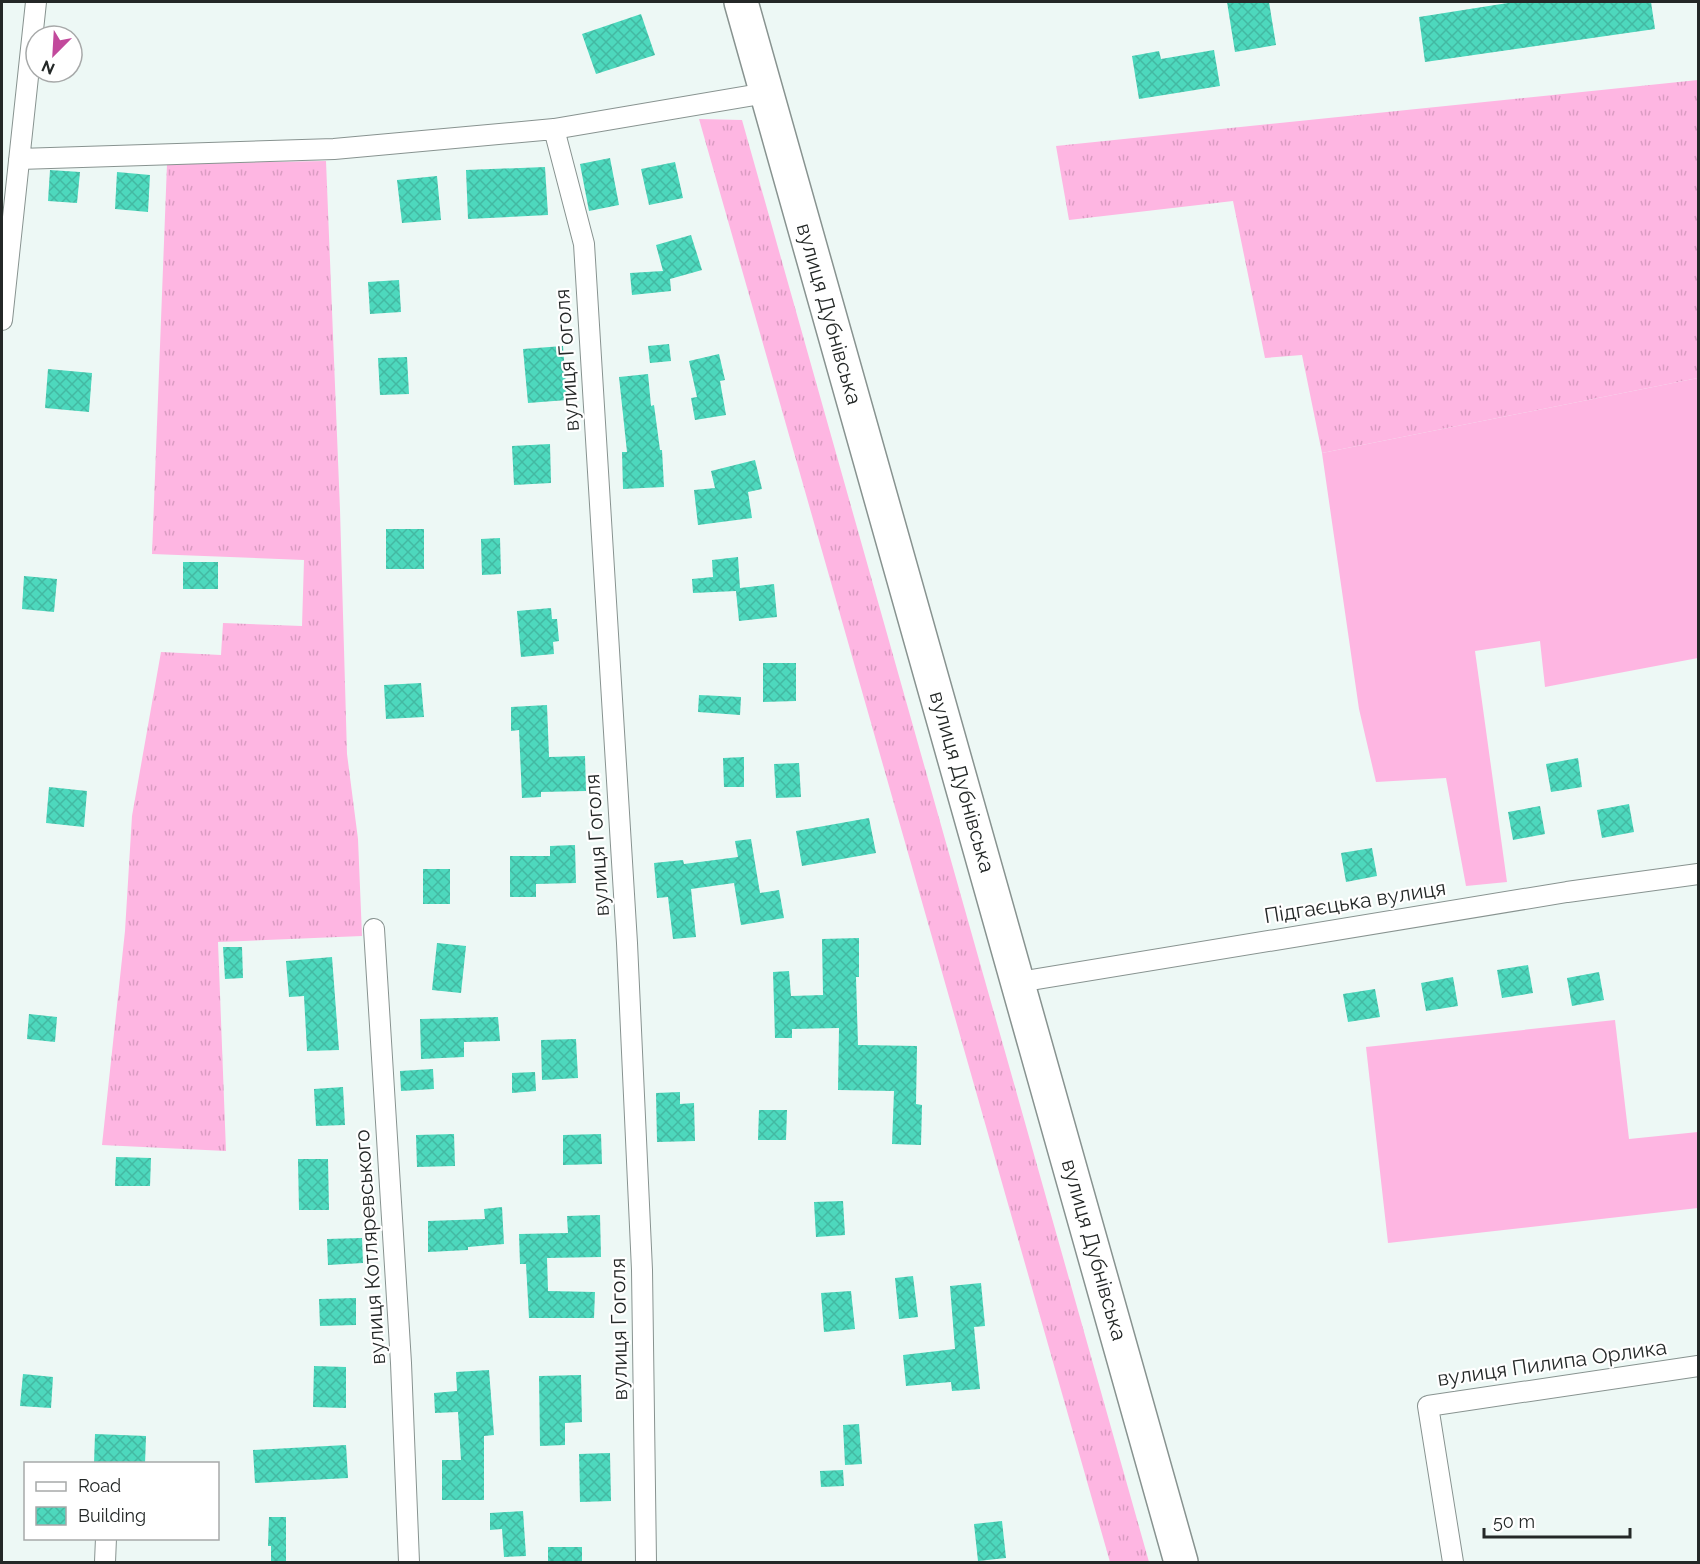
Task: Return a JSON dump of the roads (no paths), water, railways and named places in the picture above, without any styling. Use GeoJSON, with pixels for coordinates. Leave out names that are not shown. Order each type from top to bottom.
{"type":"FeatureCollection","features":[{"type":"Feature","properties":{"kind":"highway","name":"вулиця Дубнівська"},"geometry":{"type":"LineString","coordinates":[[741,2],[1181,1563]]}},
{"type":"Feature","properties":{"kind":"street"},"geometry":{"type":"LineString","coordinates":[[2,320],[36,2]]}},
{"type":"Feature","properties":{"kind":"street"},"geometry":{"type":"LineString","coordinates":[[19,159],[334,148],[554,129],[766,93]]}},
{"type":"Feature","properties":{"kind":"street","name":"вулиця Гоголя"},"geometry":{"type":"LineString","coordinates":[[554,129],[584,244],[627,943],[642,1270],[646,1563]]}},
{"type":"Feature","properties":{"kind":"street","name":"Підгаєцька вулиця"},"geometry":{"type":"LineString","coordinates":[[1019,982],[1555,894],[1698,874]]}},
{"type":"Feature","properties":{"kind":"street","name":"вулиця Котляревського"},"geometry":{"type":"LineString","coordinates":[[374,928],[401,1363],[409,1563]]}},
{"type":"Feature","properties":{"kind":"street","name":"вулиця Пилипа Орлика"},"geometry":{"type":"LineString","coordinates":[[1453,1563],[1428,1406],[1698,1366]]}},
{"type":"Feature","properties":{"kind":"street"},"geometry":{"type":"LineString","coordinates":[[105,1563],[106,1540]]}}]}
